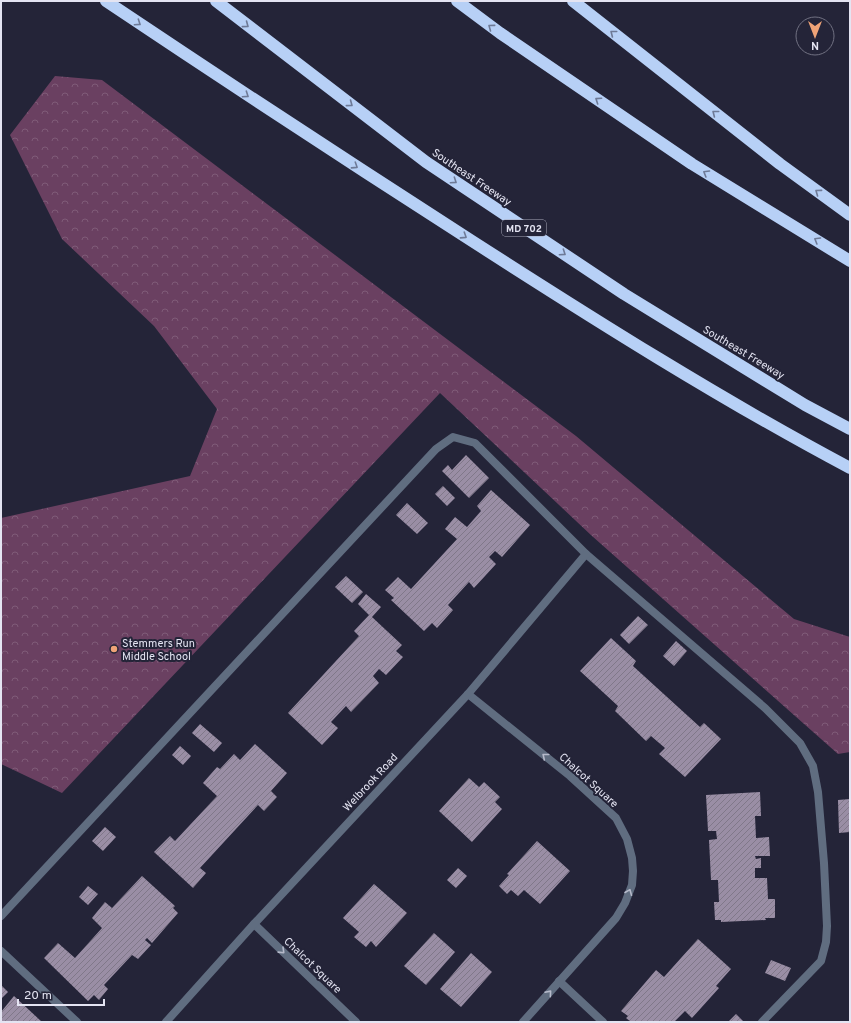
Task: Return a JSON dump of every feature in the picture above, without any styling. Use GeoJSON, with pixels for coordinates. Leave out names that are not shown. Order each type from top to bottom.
{"type":"FeatureCollection","features":[{"type":"Feature","properties":{"kind":"highway"},"geometry":{"type":"LineString","coordinates":[[106,1],[298,129],[606,327],[789,436],[850,468]]}},
{"type":"Feature","properties":{"kind":"highway","name":"Southeast Freeway"},"geometry":{"type":"LineString","coordinates":[[216,1],[433,167],[624,294],[805,405],[850,429]]}},
{"type":"Feature","properties":{"kind":"highway"},"geometry":{"type":"LineString","coordinates":[[457,1],[500,33],[692,164],[850,261]]}},
{"type":"Feature","properties":{"kind":"highway"},"geometry":{"type":"LineString","coordinates":[[573,1],[780,164],[850,215]]}},
{"type":"Feature","properties":{"kind":"street"},"geometry":{"type":"LineString","coordinates":[[1,916],[436,449],[453,437],[475,443],[586,554],[765,708],[800,743],[813,766],[818,792],[824,863],[827,926],[826,942],[821,961],[762,1022]]}},
{"type":"Feature","properties":{"kind":"street","name":"Welbrook Road"},"geometry":{"type":"LineString","coordinates":[[166,1022],[254,924],[468,694],[586,554]]}},
{"type":"Feature","properties":{"kind":"street","name":"Chalcot Square"},"geometry":{"type":"LineString","coordinates":[[468,694],[570,776],[616,818],[627,839],[632,858],[632,885],[625,903],[616,918],[523,1022]]}},
{"type":"Feature","properties":{"kind":"street","name":"Chalcot Square"},"geometry":{"type":"LineString","coordinates":[[254,924],[356,1022]]}},
{"type":"Feature","properties":{"kind":"street"},"geometry":{"type":"LineString","coordinates":[[1,951],[77,1022]]}},
{"type":"Feature","properties":{"kind":"street"},"geometry":{"type":"LineString","coordinates":[[559,981],[602,1022]]}},
{"type":"Feature","properties":{"kind":"green space","name":"Stemmers Run Middle School"},"geometry":{"type":"Polygon","coordinates":[[[55,76],[102,80],[576,436],[794,619],[850,637],[850,752],[838,754],[592,536],[440,393],[62,793],[1,764],[1,518],[190,476],[217,409],[154,326],[62,239],[10,135],[55,76]]]}},
{"type":"Feature","properties":{"kind":"building"},"geometry":{"type":"Polygon","coordinates":[[[466,455],[489,478],[469,498],[442,471],[448,465],[452,470],[466,455]]]}},
{"type":"Feature","properties":{"kind":"building"},"geometry":{"type":"Polygon","coordinates":[[[443,486],[455,498],[447,506],[435,494],[443,486]]]}},
{"type":"Feature","properties":{"kind":"building"},"geometry":{"type":"Polygon","coordinates":[[[491,490],[530,525],[502,557],[495,551],[489,557],[496,564],[474,588],[469,582],[448,605],[453,610],[437,628],[432,623],[424,631],[391,600],[394,598],[385,590],[398,577],[411,589],[457,539],[445,529],[455,517],[467,527],[481,511],[477,506],[491,490]]]}},
{"type":"Feature","properties":{"kind":"building"},"geometry":{"type":"Polygon","coordinates":[[[407,503],[428,523],[417,534],[396,515],[407,503]]]}},
{"type":"Feature","properties":{"kind":"building"},"geometry":{"type":"Polygon","coordinates":[[[346,576],[363,592],[352,603],[335,587],[346,576]]]}},
{"type":"Feature","properties":{"kind":"building"},"geometry":{"type":"Polygon","coordinates":[[[366,594],[381,607],[372,617],[402,645],[396,651],[403,657],[386,675],[379,669],[373,676],[379,683],[351,712],[346,706],[331,722],[338,728],[322,745],[288,713],[359,636],[354,631],[369,615],[358,604],[366,594]]]}},
{"type":"Feature","properties":{"kind":"building"},"geometry":{"type":"Polygon","coordinates":[[[638,616],[648,625],[629,644],[620,635],[638,616]]]}},
{"type":"Feature","properties":{"kind":"building"},"geometry":{"type":"Polygon","coordinates":[[[611,638],[636,661],[633,666],[700,727],[704,723],[721,739],[685,777],[659,754],[665,748],[651,736],[646,741],[615,711],[618,706],[580,671],[611,638]]]}},
{"type":"Feature","properties":{"kind":"building"},"geometry":{"type":"Polygon","coordinates":[[[676,641],[687,651],[674,666],[663,656],[676,641]]]}},
{"type":"Feature","properties":{"kind":"building"},"geometry":{"type":"Polygon","coordinates":[[[200,724],[222,743],[214,752],[192,733],[200,724]]]}},
{"type":"Feature","properties":{"kind":"building"},"geometry":{"type":"Polygon","coordinates":[[[255,744],[287,773],[271,791],[277,797],[264,811],[258,805],[200,868],[206,873],[193,888],[154,852],[170,836],[175,841],[217,796],[203,783],[217,767],[220,769],[234,754],[240,760],[255,744]]]}},
{"type":"Feature","properties":{"kind":"building"},"geometry":{"type":"Polygon","coordinates":[[[180,746],[191,756],[183,765],[172,755],[180,746]]]}},
{"type":"Feature","properties":{"kind":"building"},"geometry":{"type":"Polygon","coordinates":[[[469,778],[479,787],[484,782],[500,797],[495,802],[502,809],[472,842],[439,811],[469,778]]]}},
{"type":"Feature","properties":{"kind":"building"},"geometry":{"type":"Polygon","coordinates":[[[760,792],[761,816],[755,816],[756,838],[769,837],[770,856],[755,856],[756,859],[761,858],[761,868],[755,868],[755,878],[767,878],[768,899],[775,899],[775,918],[765,918],[766,920],[721,922],[721,920],[715,920],[714,902],[719,902],[718,880],[711,880],[709,840],[717,839],[716,831],[708,831],[706,795],[760,792]]]}},
{"type":"Feature","properties":{"kind":"building"},"geometry":{"type":"Polygon","coordinates":[[[850,799],[850,832],[839,833],[838,800],[850,799]]]}},
{"type":"Feature","properties":{"kind":"building"},"geometry":{"type":"Polygon","coordinates":[[[105,827],[116,837],[103,851],[92,841],[105,827]]]}},
{"type":"Feature","properties":{"kind":"building"},"geometry":{"type":"Polygon","coordinates":[[[537,841],[570,871],[540,904],[524,890],[518,896],[511,890],[507,894],[499,886],[509,875],[507,874],[537,841]]]}},
{"type":"Feature","properties":{"kind":"building"},"geometry":{"type":"Polygon","coordinates":[[[458,868],[467,876],[456,888],[447,880],[458,868]]]}},
{"type":"Feature","properties":{"kind":"building"},"geometry":{"type":"Polygon","coordinates":[[[142,876],[175,906],[173,908],[178,913],[152,943],[147,938],[145,940],[151,945],[138,959],[132,955],[104,985],[108,989],[99,1000],[94,995],[88,1001],[44,958],[58,943],[75,958],[102,928],[92,918],[105,902],[112,908],[142,876]]]}},
{"type":"Feature","properties":{"kind":"building"},"geometry":{"type":"Polygon","coordinates":[[[374,884],[407,913],[376,947],[371,941],[366,947],[354,937],[359,932],[343,918],[374,884]]]}},
{"type":"Feature","properties":{"kind":"building"},"geometry":{"type":"Polygon","coordinates":[[[88,886],[98,894],[88,905],[79,897],[88,886]]]}},
{"type":"Feature","properties":{"kind":"building"},"geometry":{"type":"Polygon","coordinates":[[[434,933],[455,952],[426,985],[404,966],[434,933]]]}},
{"type":"Feature","properties":{"kind":"building"},"geometry":{"type":"Polygon","coordinates":[[[698,939],[731,969],[716,986],[719,988],[692,1018],[685,1011],[674,1022],[631,1022],[626,1018],[628,1016],[621,1011],[656,970],[664,977],[698,939]]]}},
{"type":"Feature","properties":{"kind":"building"},"geometry":{"type":"Polygon","coordinates":[[[471,953],[492,972],[461,1007],[440,989],[471,953]]]}},
{"type":"Feature","properties":{"kind":"building"},"geometry":{"type":"Polygon","coordinates":[[[771,960],[791,968],[785,981],[765,973],[771,960]]]}},
{"type":"Feature","properties":{"kind":"building"},"geometry":{"type":"Polygon","coordinates":[[[1,985],[8,992],[1,999],[1,985]]]}},
{"type":"Feature","properties":{"kind":"building"},"geometry":{"type":"Polygon","coordinates":[[[14,996],[42,1022],[1,1022],[1,1012],[14,996]]]}},
{"type":"Feature","properties":{"kind":"building"},"geometry":{"type":"Polygon","coordinates":[[[736,1014],[744,1022],[728,1022],[736,1014]]]}},
{"type":"Feature","properties":{"kind":"place","name":"Stemmers Run Middle School"},"geometry":{"type":"Point","coordinates":[114,649]}}]}
